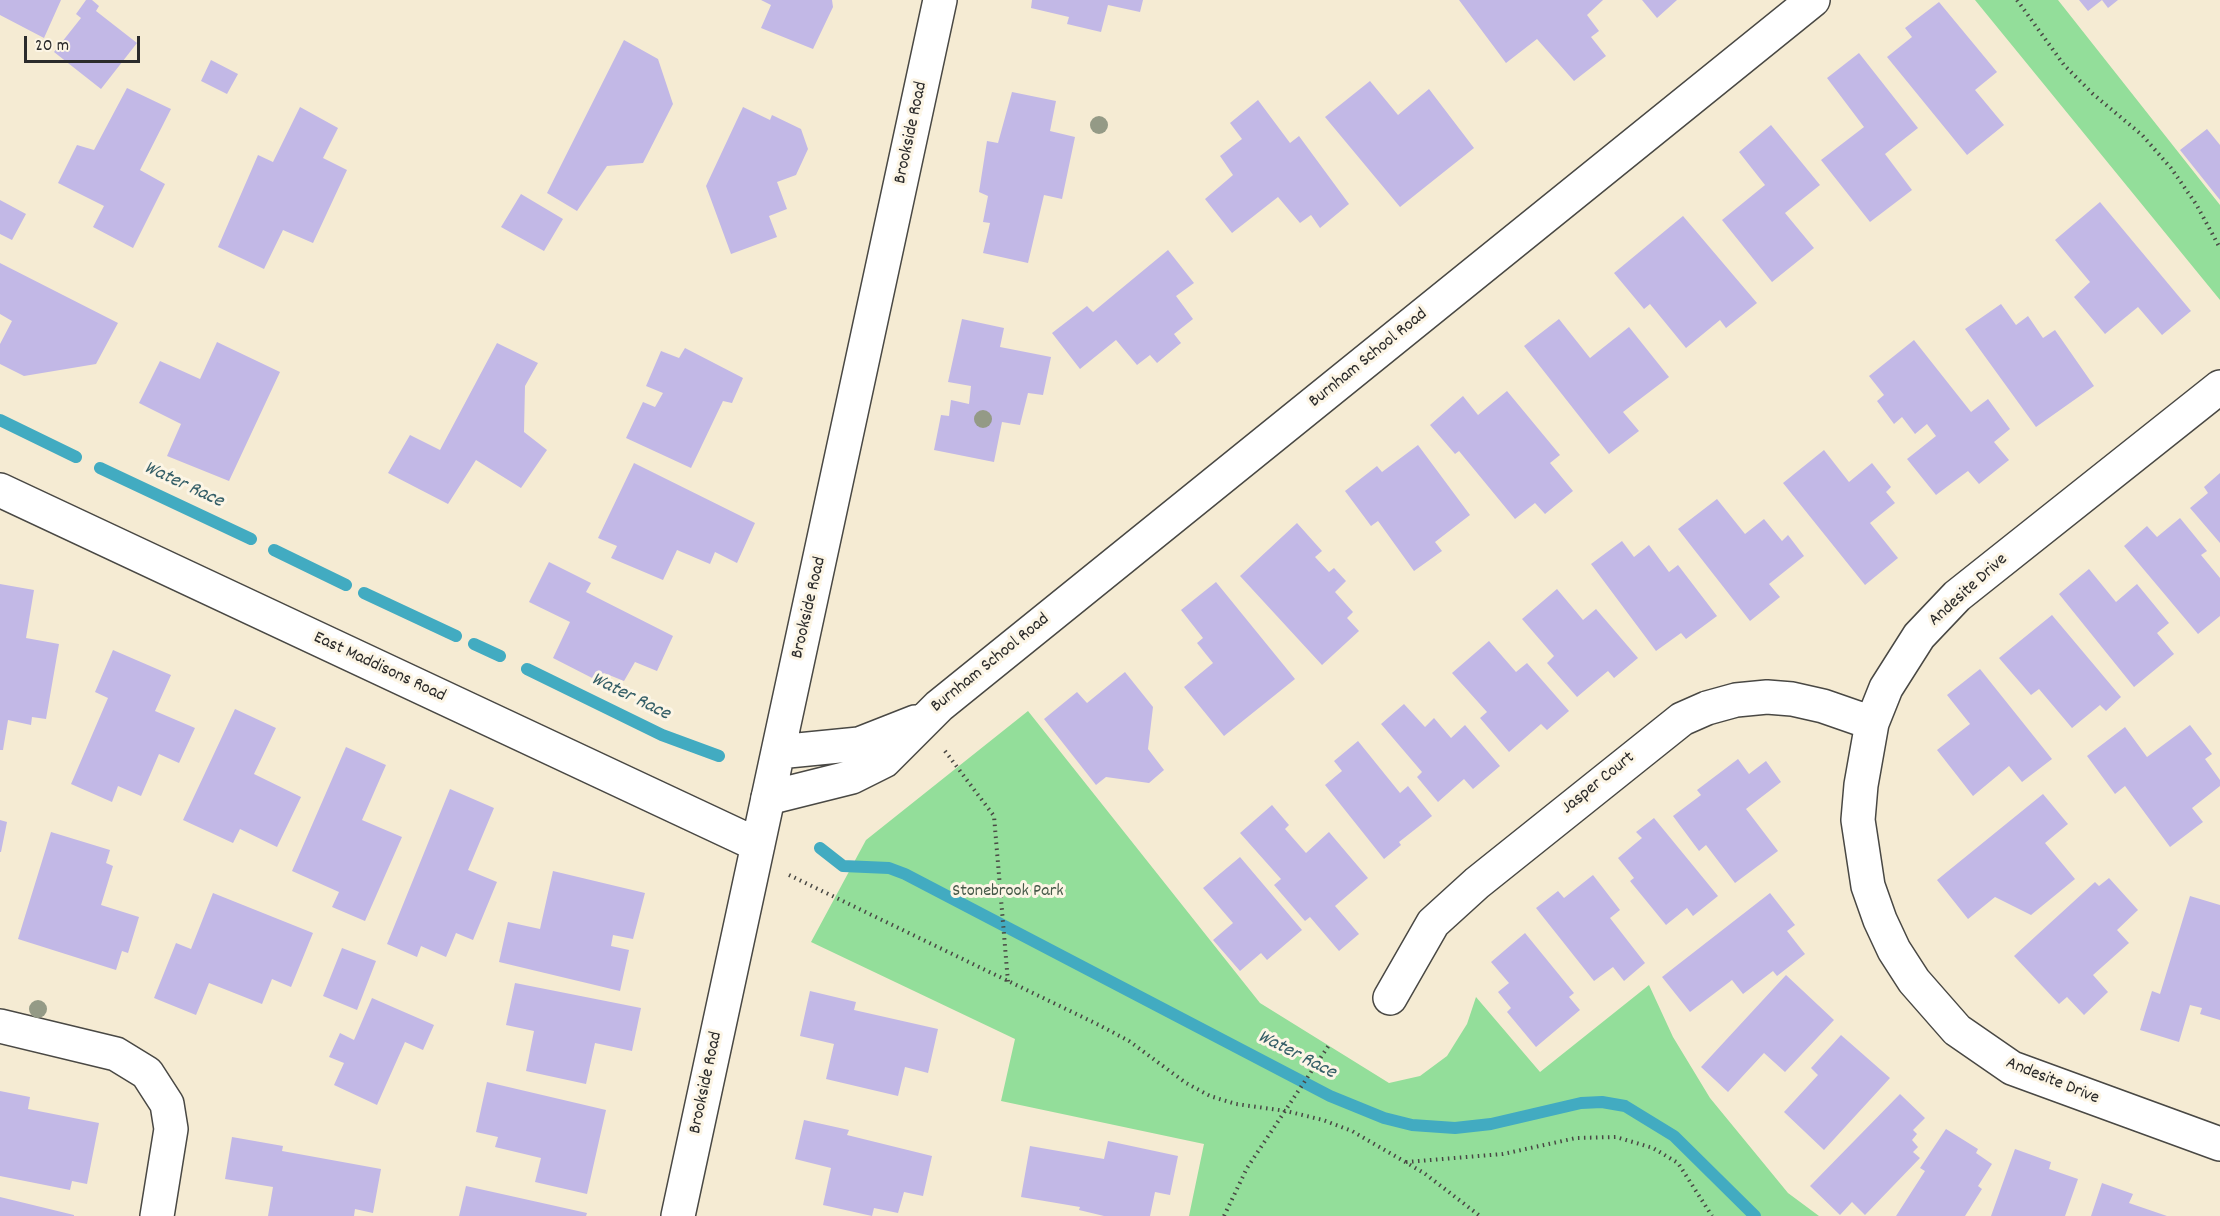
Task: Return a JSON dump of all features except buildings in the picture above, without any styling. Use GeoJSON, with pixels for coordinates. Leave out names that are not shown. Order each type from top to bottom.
{"type":"FeatureCollection","features":[{"type":"Feature","properties":{"kind":"street","name":"Brookside Road"},"geometry":{"type":"LineString","coordinates":[[678,1216],[940,0]]}},
{"type":"Feature","properties":{"kind":"street","name":"Burnham School Road"},"geometry":{"type":"LineString","coordinates":[[768,798],[868,771],[892,755],[925,718],[1813,0]]}},
{"type":"Feature","properties":{"kind":"street","name":"Andesite Drive"},"geometry":{"type":"LineString","coordinates":[[2220,387],[1944,609],[1919,636],[1900,663],[1872,723],[1862,775],[1858,820],[1866,876],[1880,920],[1894,950],[1935,1007],[1957,1030],[2012,1068],[2220,1144]]}},
{"type":"Feature","properties":{"kind":"street","name":"East Maddisons Road"},"geometry":{"type":"LineString","coordinates":[[0,490],[758,845]]}},
{"type":"Feature","properties":{"kind":"street","name":"Jasper Court"},"geometry":{"type":"LineString","coordinates":[[1390,998],[1433,923],[1486,875],[1660,734],[1682,719],[1707,708],[1736,700],[1767,697],[1792,699],[1823,706],[1872,723]]}},
{"type":"Feature","properties":{"kind":"street","name":"Burnham School Road"},"geometry":{"type":"LineString","coordinates":[[778,752],[866,742],[925,718]]}},
{"type":"Feature","properties":{"kind":"street"},"geometry":{"type":"LineString","coordinates":[[0,1026],[116,1054],[147,1073],[167,1104],[171,1130],[157,1216]]}},
{"type":"Feature","properties":{"kind":"path"},"geometry":{"type":"LineString","coordinates":[[2018,0],[2064,65],[2093,94],[2142,135],[2171,168],[2196,204],[2220,248]]}},
{"type":"Feature","properties":{"kind":"path"},"geometry":{"type":"LineString","coordinates":[[945,751],[992,810],[1008,982]]}},
{"type":"Feature","properties":{"kind":"path"},"geometry":{"type":"LineString","coordinates":[[789,875],[1129,1041],[1186,1083],[1210,1096],[1236,1104],[1286,1110],[1352,1131],[1406,1162],[1480,1216]]}},
{"type":"Feature","properties":{"kind":"path"},"geometry":{"type":"LineString","coordinates":[[1224,1216],[1247,1167],[1329,1045]]}},
{"type":"Feature","properties":{"kind":"path"},"geometry":{"type":"LineString","coordinates":[[1406,1162],[1503,1154],[1576,1138],[1616,1137],[1653,1148],[1678,1164],[1713,1216]]}},
{"type":"Feature","properties":{"kind":"green space"},"geometry":{"type":"Polygon","coordinates":[[[1975,0],[2058,0],[2220,205],[2220,300],[1975,0]]]}},
{"type":"Feature","properties":{"kind":"green space","name":"Stonebrook Park"},"geometry":{"type":"Polygon","coordinates":[[[1028,711],[1260,1003],[1389,1083],[1420,1076],[1447,1056],[1467,1024],[1476,997],[1540,1072],[1649,985],[1673,1037],[1710,1098],[1788,1193],[1819,1216],[1189,1216],[1204,1144],[1001,1101],[1015,1039],[811,942],[866,840],[1028,711]]]}},
{"type":"Feature","properties":{"kind":"waterway","name":"Water Race"},"geometry":{"type":"LineString","coordinates":[[0,420],[76,457]]}},
{"type":"Feature","properties":{"kind":"waterway","name":"Water Race"},"geometry":{"type":"LineString","coordinates":[[100,468],[251,539]]}},
{"type":"Feature","properties":{"kind":"waterway","name":"Water Race"},"geometry":{"type":"LineString","coordinates":[[274,550],[346,585]]}},
{"type":"Feature","properties":{"kind":"waterway","name":"Water Race"},"geometry":{"type":"LineString","coordinates":[[364,593],[456,636]]}},
{"type":"Feature","properties":{"kind":"waterway","name":"Water Race"},"geometry":{"type":"LineString","coordinates":[[474,644],[500,656]]}},
{"type":"Feature","properties":{"kind":"waterway","name":"Water Race"},"geometry":{"type":"LineString","coordinates":[[527,669],[662,735],[719,756]]}},
{"type":"Feature","properties":{"kind":"waterway","name":"Water Race"},"geometry":{"type":"LineString","coordinates":[[820,848],[843,866],[889,868],[905,874],[1330,1096],[1384,1118],[1412,1125],[1455,1128],[1491,1124],[1581,1103],[1602,1102],[1625,1106],[1674,1136],[1755,1216]]}}]}
